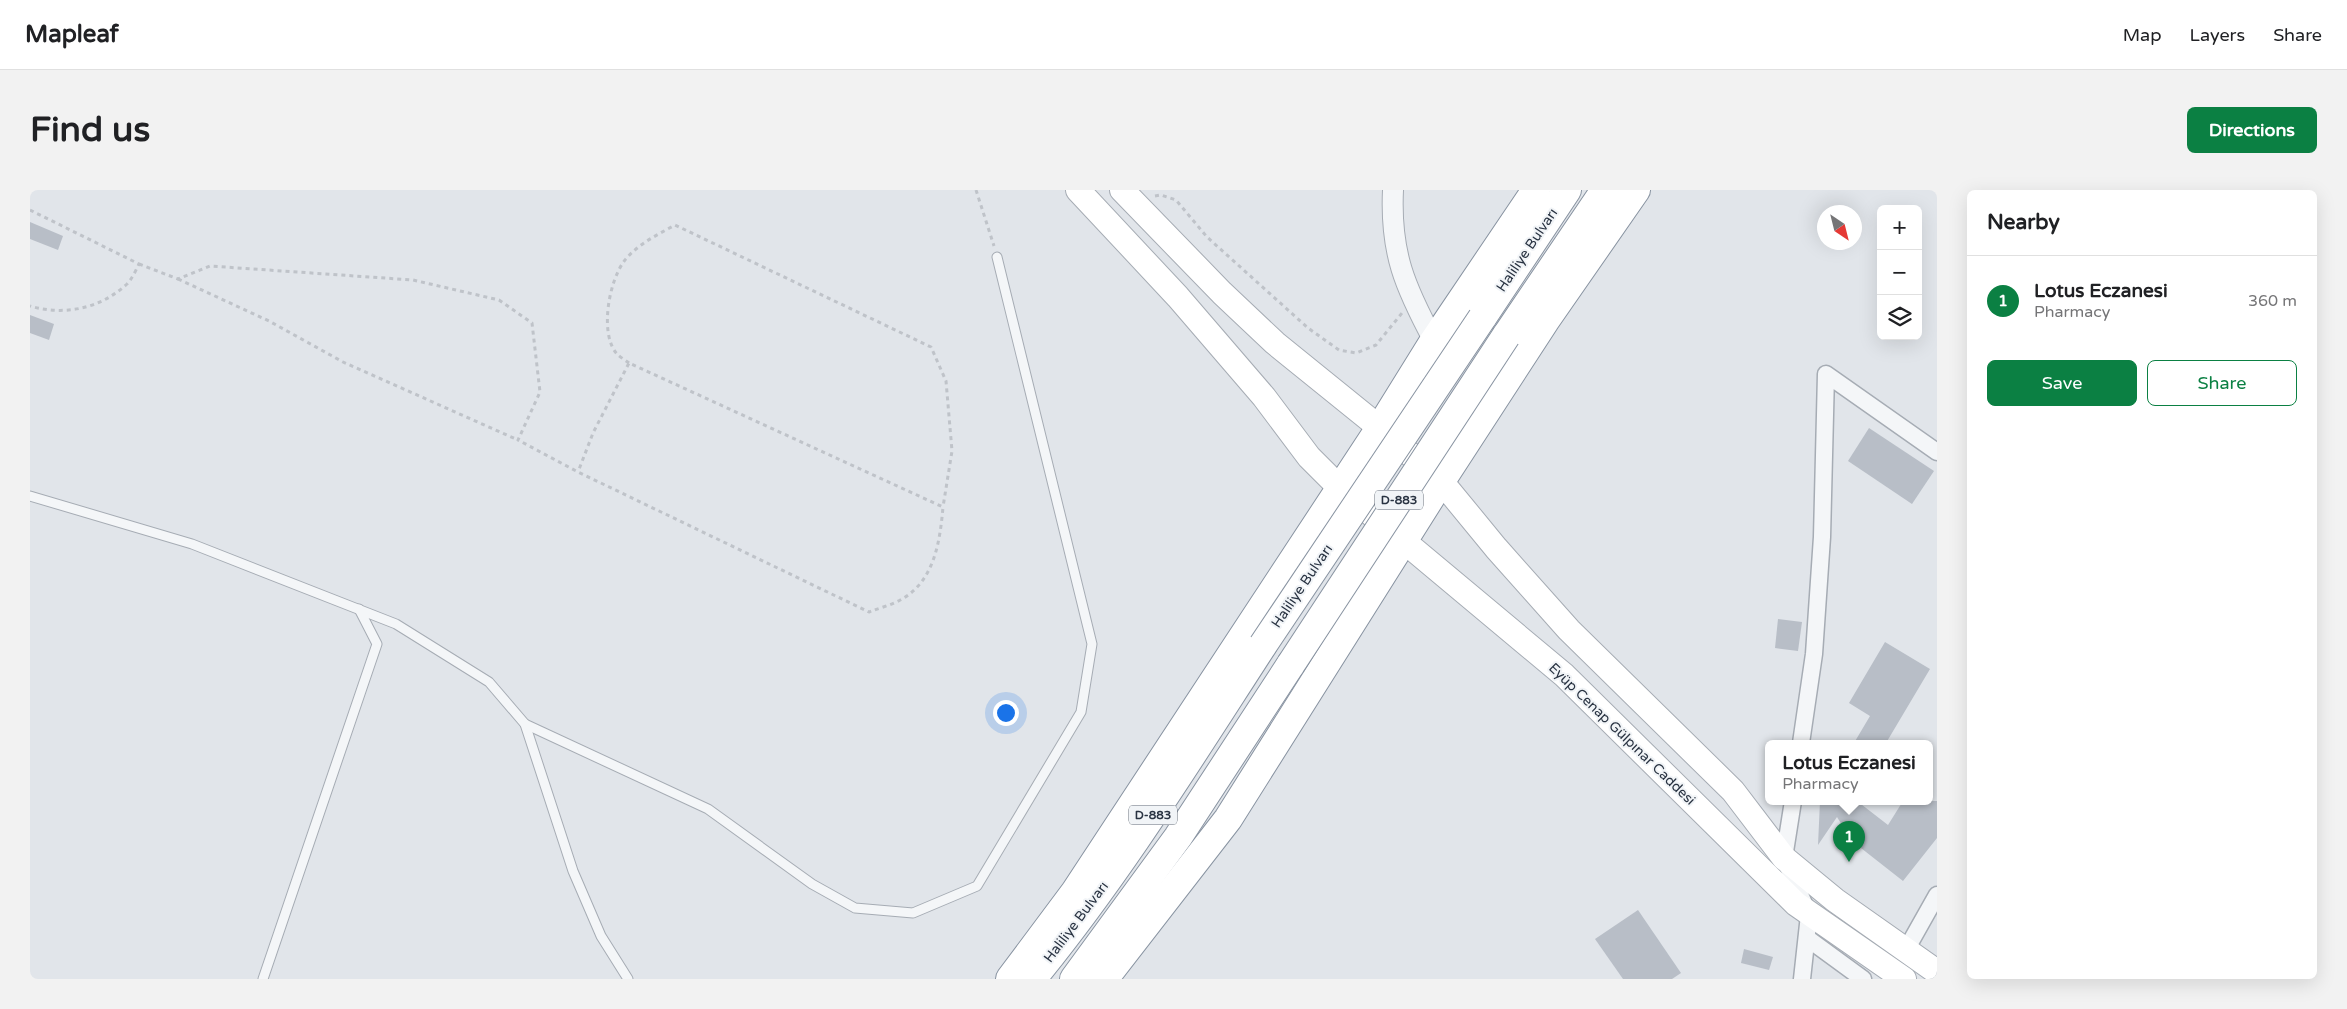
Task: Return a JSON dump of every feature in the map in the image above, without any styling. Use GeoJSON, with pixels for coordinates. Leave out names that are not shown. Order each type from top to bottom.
{"type":"FeatureCollection","features":[{"type":"Feature","properties":{"kind":"highway"},"geometry":{"type":"LineString","coordinates":[[1010,979],[1075,892],[1339,487],[1380,428],[1434,341],[1536,190]]}},
{"type":"Feature","properties":{"kind":"highway","name":"Haliliye Bulvarı"},"geometry":{"type":"LineString","coordinates":[[1032,979],[1074,928],[1152,816],[1262,644],[1567,190]]}},
{"type":"Feature","properties":{"kind":"highway","name":"D-883"},"geometry":{"type":"LineString","coordinates":[[1074,979],[1178,836],[1506,336],[1605,190]]}},
{"type":"Feature","properties":{"kind":"highway"},"geometry":{"type":"LineString","coordinates":[[1104,979],[1228,819],[1404,543],[1441,481],[1545,321],[1636,190]]}},
{"type":"Feature","properties":{"kind":"main road","name":"Eyüp Cenap Gülpınar Caddesi"},"geometry":{"type":"LineString","coordinates":[[1078,190],[1178,297],[1264,397],[1309,457],[1339,487],[1564,675],[1808,926],[1904,979]]}},
{"type":"Feature","properties":{"kind":"main road"},"geometry":{"type":"LineString","coordinates":[[1127,195],[1222,293],[1275,343],[1380,428],[1441,481],[1496,548],[1569,630],[1733,791],[1784,858],[1835,900],[1937,972]]}},
{"type":"Feature","properties":{"kind":"street"},"geometry":{"type":"LineString","coordinates":[[1393,190],[1392,214],[1398,261],[1410,297],[1434,341]]}},
{"type":"Feature","properties":{"kind":"street"},"geometry":{"type":"LineString","coordinates":[[1801,740],[1814,654],[1822,537],[1826,374],[1937,452]]}},
{"type":"Feature","properties":{"kind":"street"},"geometry":{"type":"LineString","coordinates":[[1791,805],[1784,858],[1808,926],[1802,979]]}},
{"type":"Feature","properties":{"kind":"street"},"geometry":{"type":"LineString","coordinates":[[1906,950],[1937,895]]}},
{"type":"Feature","properties":{"kind":"street"},"geometry":{"type":"LineString","coordinates":[[1808,926],[1863,979]]}},
{"type":"Feature","properties":{"kind":"lane"},"geometry":{"type":"LineString","coordinates":[[525,724],[708,809],[812,884],[855,908],[913,913],[977,886],[1081,712],[1092,644],[997,257]]}},
{"type":"Feature","properties":{"kind":"lane"},"geometry":{"type":"LineString","coordinates":[[30,496],[192,544],[359,609],[396,624],[489,682],[525,724],[573,871],[601,936],[628,979]]}},
{"type":"Feature","properties":{"kind":"lane"},"geometry":{"type":"LineString","coordinates":[[263,979],[377,644],[359,609]]}},
{"type":"Feature","properties":{"kind":"path"},"geometry":{"type":"LineString","coordinates":[[976,190],[997,257]]}},
{"type":"Feature","properties":{"kind":"path"},"geometry":{"type":"LineString","coordinates":[[1127,195],[1161,195],[1176,200],[1207,237],[1308,328],[1339,350],[1356,353],[1376,345],[1399,317],[1410,297]]}},
{"type":"Feature","properties":{"kind":"path"},"geometry":{"type":"LineString","coordinates":[[30,210],[140,264],[269,321],[343,362],[518,440],[578,472],[869,612],[902,599],[926,579],[940,539],[952,451],[946,381],[931,347],[764,266],[675,226],[647,239],[624,260],[609,292],[607,328],[616,354],[630,363],[943,507]]}},
{"type":"Feature","properties":{"kind":"path"},"geometry":{"type":"LineString","coordinates":[[30,306],[67,312],[100,302],[128,283],[140,264]]}},
{"type":"Feature","properties":{"kind":"path"},"geometry":{"type":"LineString","coordinates":[[178,280],[210,266],[347,274],[413,280],[499,300],[532,323],[540,392],[518,440]]}},
{"type":"Feature","properties":{"kind":"path"},"geometry":{"type":"LineString","coordinates":[[578,472],[593,434],[630,363]]}},
{"type":"Feature","properties":{"kind":"building"},"geometry":{"type":"Polygon","coordinates":[[[30,222],[63,236],[58,250],[30,239],[30,222]]]}},
{"type":"Feature","properties":{"kind":"building"},"geometry":{"type":"Polygon","coordinates":[[[30,315],[54,324],[49,340],[30,333],[30,315]]]}},
{"type":"Feature","properties":{"kind":"building"},"geometry":{"type":"Polygon","coordinates":[[[1869,428],[1934,471],[1912,504],[1848,461],[1869,428]]]}},
{"type":"Feature","properties":{"kind":"building"},"geometry":{"type":"Polygon","coordinates":[[[1778,619],[1802,622],[1798,651],[1775,648],[1778,619]]]}},
{"type":"Feature","properties":{"kind":"building"},"geometry":{"type":"Polygon","coordinates":[[[1885,642],[1930,669],[1888,740],[1856,740],[1870,716],[1849,703],[1885,642]]]}},
{"type":"Feature","properties":{"kind":"building"},"geometry":{"type":"Polygon","coordinates":[[[1933,801],[1937,801],[1937,838],[1903,881],[1852,841],[1837,817],[1818,845],[1820,805],[1862,805],[1888,825],[1900,805],[1933,805],[1933,801]]]}},
{"type":"Feature","properties":{"kind":"building"},"geometry":{"type":"Polygon","coordinates":[[[1638,910],[1681,973],[1672,979],[1623,979],[1595,939],[1638,910]]]}},
{"type":"Feature","properties":{"kind":"building"},"geometry":{"type":"Polygon","coordinates":[[[1744,949],[1773,957],[1769,970],[1741,963],[1744,949]]]}},
{"type":"Feature","properties":{"kind":"place","name":"Lotus Eczanesi"},"geometry":{"type":"Point","coordinates":[1849,862]}}]}
